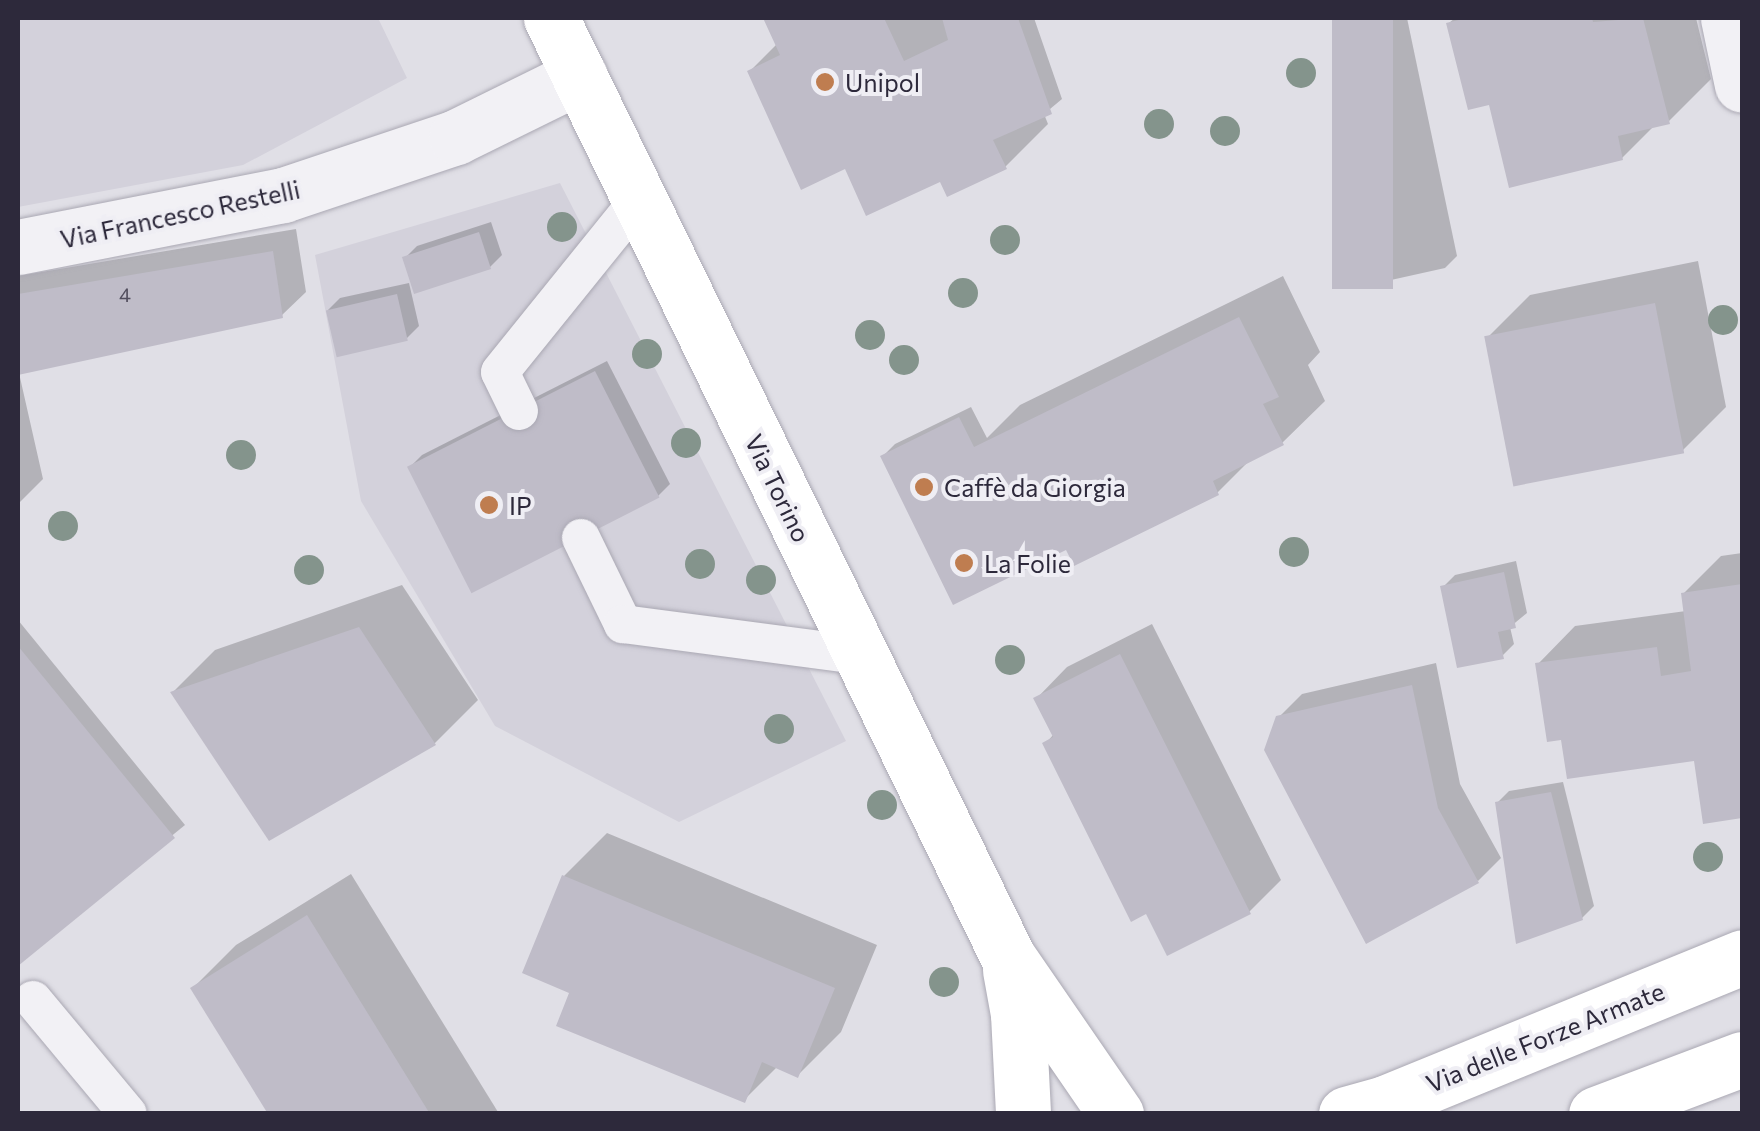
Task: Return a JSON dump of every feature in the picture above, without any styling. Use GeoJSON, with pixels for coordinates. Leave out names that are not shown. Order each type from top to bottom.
{"type":"FeatureCollection","features":[{"type":"Feature","properties":{"kind":"main road","name":"Via Torino"},"geometry":{"type":"LineString","coordinates":[[551,18],[1008,957],[1116,1114]]}},
{"type":"Feature","properties":{"kind":"main road","name":"Via Torino"},"geometry":{"type":"LineString","coordinates":[[1008,957],[1018,1014],[1023,1114]]}},
{"type":"Feature","properties":{"kind":"main road","name":"Via delle Forze Armate"},"geometry":{"type":"LineString","coordinates":[[1346,1114],[1384,1103],[1742,957]]}},
{"type":"Feature","properties":{"kind":"main road"},"geometry":{"type":"LineString","coordinates":[[1596,1114],[1742,1059]]}},
{"type":"Feature","properties":{"kind":"street"},"geometry":{"type":"LineString","coordinates":[[1728,18],[1742,86]]}},
{"type":"Feature","properties":{"kind":"street","name":"Via Francesco Restelli"},"geometry":{"type":"LineString","coordinates":[[18,247],[283,196],[589,95]]}},
{"type":"Feature","properties":{"kind":"lane"},"geometry":{"type":"LineString","coordinates":[[519,410],[500,372],[638,200]]}},
{"type":"Feature","properties":{"kind":"lane"},"geometry":{"type":"LineString","coordinates":[[581,538],[622,624],[859,655]]}},
{"type":"Feature","properties":{"kind":"lane"},"geometry":{"type":"LineString","coordinates":[[32,1000],[128,1114]]}},
{"type":"Feature","properties":{"kind":"shaded area"},"geometry":{"type":"Polygon","coordinates":[[[18,18],[378,18],[407,78],[243,165],[18,207],[18,18]]]}},
{"type":"Feature","properties":{"kind":"shaded area"},"geometry":{"type":"Polygon","coordinates":[[[560,183],[846,741],[679,822],[495,726],[361,501],[315,255],[560,183]]]}},
{"type":"Feature","properties":{"kind":"building"},"geometry":{"type":"Polygon","coordinates":[[[763,18],[884,18],[904,61],[948,40],[942,18],[1018,18],[1052,114],[993,140],[1007,169],[947,197],[940,182],[866,216],[845,169],[801,190],[747,71],[780,55],[763,18]]]}},
{"type":"Feature","properties":{"kind":"building"},"geometry":{"type":"Polygon","coordinates":[[[1332,18],[1393,18],[1393,289],[1332,289],[1332,18]]]}},
{"type":"Feature","properties":{"kind":"building"},"geometry":{"type":"Polygon","coordinates":[[[1467,18],[1592,18],[1593,22],[1643,18],[1670,124],[1618,136],[1623,160],[1509,188],[1489,105],[1468,110],[1446,23],[1467,18]]]}},
{"type":"Feature","properties":{"kind":"building"},"geometry":{"type":"Polygon","coordinates":[[[479,232],[491,269],[414,294],[402,257],[479,232]]]}},
{"type":"Feature","properties":{"kind":"building"},"geometry":{"type":"Polygon","coordinates":[[[273,251],[283,318],[18,375],[18,294],[273,251]]]}},
{"type":"Feature","properties":{"kind":"building"},"geometry":{"type":"Polygon","coordinates":[[[397,294],[408,341],[337,357],[326,310],[397,294]]]}},
{"type":"Feature","properties":{"kind":"building"},"geometry":{"type":"Polygon","coordinates":[[[1655,303],[1684,453],[1513,486],[1484,336],[1655,303]]]}},
{"type":"Feature","properties":{"kind":"building"},"geometry":{"type":"Polygon","coordinates":[[[1239,317],[1279,397],[1263,404],[1284,445],[1213,481],[1219,495],[1074,566],[1066,550],[953,605],[880,456],[959,417],[974,447],[1239,317]]]}},
{"type":"Feature","properties":{"kind":"building"},"geometry":{"type":"Polygon","coordinates":[[[595,371],[659,498],[471,593],[407,467],[595,371]]]}},
{"type":"Feature","properties":{"kind":"building"},"geometry":{"type":"Polygon","coordinates":[[[1504,572],[1516,628],[1498,632],[1504,659],[1457,668],[1440,586],[1504,572]]]}},
{"type":"Feature","properties":{"kind":"building"},"geometry":{"type":"Polygon","coordinates":[[[1742,584],[1742,818],[1703,824],[1694,761],[1567,779],[1561,740],[1547,742],[1535,663],[1657,647],[1661,676],[1691,671],[1681,593],[1742,584]]]}},
{"type":"Feature","properties":{"kind":"building"},"geometry":{"type":"Polygon","coordinates":[[[359,627],[436,745],[269,841],[170,692],[359,627]]]}},
{"type":"Feature","properties":{"kind":"building"},"geometry":{"type":"Polygon","coordinates":[[[18,646],[175,838],[18,966],[18,646]]]}},
{"type":"Feature","properties":{"kind":"building"},"geometry":{"type":"Polygon","coordinates":[[[1120,654],[1251,914],[1167,956],[1146,914],[1131,922],[1042,743],[1053,737],[1033,698],[1120,654]]]}},
{"type":"Feature","properties":{"kind":"building"},"geometry":{"type":"Polygon","coordinates":[[[1412,685],[1438,808],[1479,883],[1366,944],[1264,750],[1276,716],[1412,685]]]}},
{"type":"Feature","properties":{"kind":"building"},"geometry":{"type":"Polygon","coordinates":[[[1551,792],[1583,920],[1516,944],[1495,802],[1551,792]]]}},
{"type":"Feature","properties":{"kind":"building"},"geometry":{"type":"Polygon","coordinates":[[[562,875],[835,988],[798,1078],[762,1062],[745,1103],[556,1026],[569,993],[522,973],[562,875]]]}},
{"type":"Feature","properties":{"kind":"building"},"geometry":{"type":"Polygon","coordinates":[[[307,915],[430,1114],[268,1114],[190,988],[307,915]]]}},
{"type":"Feature","properties":{"kind":"place","name":"Unipol"},"geometry":{"type":"Point","coordinates":[825,82]}},
{"type":"Feature","properties":{"kind":"place","name":"Caffè da Giorgia"},"geometry":{"type":"Point","coordinates":[924,487]}},
{"type":"Feature","properties":{"kind":"place","name":"IP"},"geometry":{"type":"Point","coordinates":[489,505]}},
{"type":"Feature","properties":{"kind":"place","name":"La Folie"},"geometry":{"type":"Point","coordinates":[964,563]}}]}
